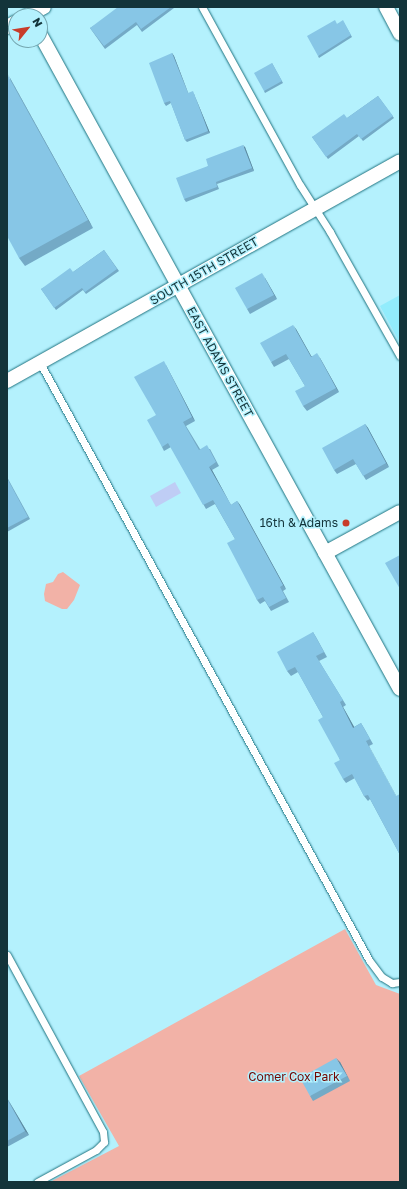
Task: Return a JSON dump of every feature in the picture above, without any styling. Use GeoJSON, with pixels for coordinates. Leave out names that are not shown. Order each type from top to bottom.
{"type":"FeatureCollection","features":[{"type":"Feature","properties":{"kind":"street"},"geometry":{"type":"LineString","coordinates":[[386,7],[400,33]]}},
{"type":"Feature","properties":{"kind":"street","name":"EAST ADAMS STREET"},"geometry":{"type":"LineString","coordinates":[[48,48],[400,690]]}},
{"type":"Feature","properties":{"kind":"street","name":"SOUTH 15TH STREET"},"geometry":{"type":"LineString","coordinates":[[7,381],[400,161]]}},
{"type":"Feature","properties":{"kind":"street"},"geometry":{"type":"LineString","coordinates":[[325,553],[400,512]]}},
{"type":"Feature","properties":{"kind":"lane"},"geometry":{"type":"LineString","coordinates":[[202,7],[400,356]]}},
{"type":"Feature","properties":{"kind":"lane"},"geometry":{"type":"LineString","coordinates":[[40,363],[369,960],[382,977],[392,983],[400,982]]}},
{"type":"Feature","properties":{"kind":"lane"},"geometry":{"type":"LineString","coordinates":[[7,955],[104,1132],[104,1142],[96,1150],[37,1182]]}},
{"type":"Feature","properties":{"kind":"shaded area"},"geometry":{"type":"Polygon","coordinates":[[[400,295],[400,343],[380,306],[400,295]]]}},
{"type":"Feature","properties":{"kind":"shaded area"},"geometry":{"type":"Polygon","coordinates":[[[175,482],[181,493],[156,507],[150,496],[175,482]]]}},
{"type":"Feature","properties":{"kind":"green space"},"geometry":{"type":"Polygon","coordinates":[[[63,572],[80,585],[74,600],[67,609],[62,609],[45,601],[44,594],[46,584],[53,582],[58,574],[63,572]]]}},
{"type":"Feature","properties":{"kind":"green space","name":"Comer Cox Park"},"geometry":{"type":"Polygon","coordinates":[[[345,929],[376,985],[400,994],[400,1182],[50,1182],[119,1146],[79,1076],[345,929]]]}},
{"type":"Feature","properties":{"kind":"building"},"geometry":{"type":"Polygon","coordinates":[[[118,7],[171,7],[141,29],[136,22],[104,46],[90,28],[118,7]]]}},
{"type":"Feature","properties":{"kind":"building"},"geometry":{"type":"Polygon","coordinates":[[[335,20],[337,24],[343,20],[351,35],[318,56],[307,36],[335,20]]]}},
{"type":"Feature","properties":{"kind":"building"},"geometry":{"type":"Polygon","coordinates":[[[172,53],[188,93],[193,91],[208,131],[185,140],[170,101],[164,103],[149,63],[172,53]]]}},
{"type":"Feature","properties":{"kind":"building"},"geometry":{"type":"Polygon","coordinates":[[[272,63],[282,81],[264,91],[254,73],[272,63]]]}},
{"type":"Feature","properties":{"kind":"building"},"geometry":{"type":"Polygon","coordinates":[[[7,74],[88,220],[19,258],[7,236],[7,74]]]}},
{"type":"Feature","properties":{"kind":"building"},"geometry":{"type":"Polygon","coordinates":[[[378,96],[393,116],[361,139],[357,134],[326,157],[312,137],[344,114],[347,118],[378,96]]]}},
{"type":"Feature","properties":{"kind":"building"},"geometry":{"type":"Polygon","coordinates":[[[243,145],[252,168],[216,182],[217,187],[184,199],[176,178],[208,166],[206,159],[243,145]]]}},
{"type":"Feature","properties":{"kind":"building"},"geometry":{"type":"Polygon","coordinates":[[[104,250],[117,269],[85,292],[82,288],[54,308],[41,289],[70,268],[73,272],[104,250]]]}},
{"type":"Feature","properties":{"kind":"building"},"geometry":{"type":"Polygon","coordinates":[[[262,273],[274,295],[247,309],[235,288],[262,273]]]}},
{"type":"Feature","properties":{"kind":"building"},"geometry":{"type":"Polygon","coordinates":[[[293,325],[311,357],[317,353],[336,388],[303,406],[295,391],[305,386],[286,354],[271,362],[260,343],[293,325]]]}},
{"type":"Feature","properties":{"kind":"building"},"geometry":{"type":"Polygon","coordinates":[[[164,361],[192,417],[183,422],[199,450],[207,445],[216,462],[209,467],[231,505],[237,501],[283,585],[280,587],[286,598],[269,607],[263,597],[257,600],[227,543],[235,539],[213,500],[203,505],[168,443],[162,447],[147,420],[156,415],[134,377],[164,361]]]}},
{"type":"Feature","properties":{"kind":"building"},"geometry":{"type":"Polygon","coordinates":[[[365,424],[386,463],[363,476],[353,459],[334,470],[322,448],[365,424]]]}},
{"type":"Feature","properties":{"kind":"building"},"geometry":{"type":"Polygon","coordinates":[[[7,478],[28,517],[7,528],[7,478]]]}},
{"type":"Feature","properties":{"kind":"building"},"geometry":{"type":"Polygon","coordinates":[[[400,555],[400,589],[385,563],[400,555]]]}},
{"type":"Feature","properties":{"kind":"building"},"geometry":{"type":"Polygon","coordinates":[[[313,632],[324,652],[316,656],[343,700],[340,702],[353,728],[361,723],[370,739],[366,741],[396,796],[400,794],[400,855],[368,795],[364,796],[352,774],[343,779],[334,763],[340,760],[318,720],[323,717],[295,667],[287,671],[277,652],[313,632]]]}},
{"type":"Feature","properties":{"kind":"building"},"geometry":{"type":"Polygon","coordinates":[[[336,1058],[347,1076],[310,1096],[300,1078],[336,1058]]]}},
{"type":"Feature","properties":{"kind":"building"},"geometry":{"type":"Polygon","coordinates":[[[7,1099],[25,1131],[7,1141],[7,1099]]]}},
{"type":"Feature","properties":{"kind":"place","name":"16th & Adams"},"geometry":{"type":"Point","coordinates":[346,523]}}]}
